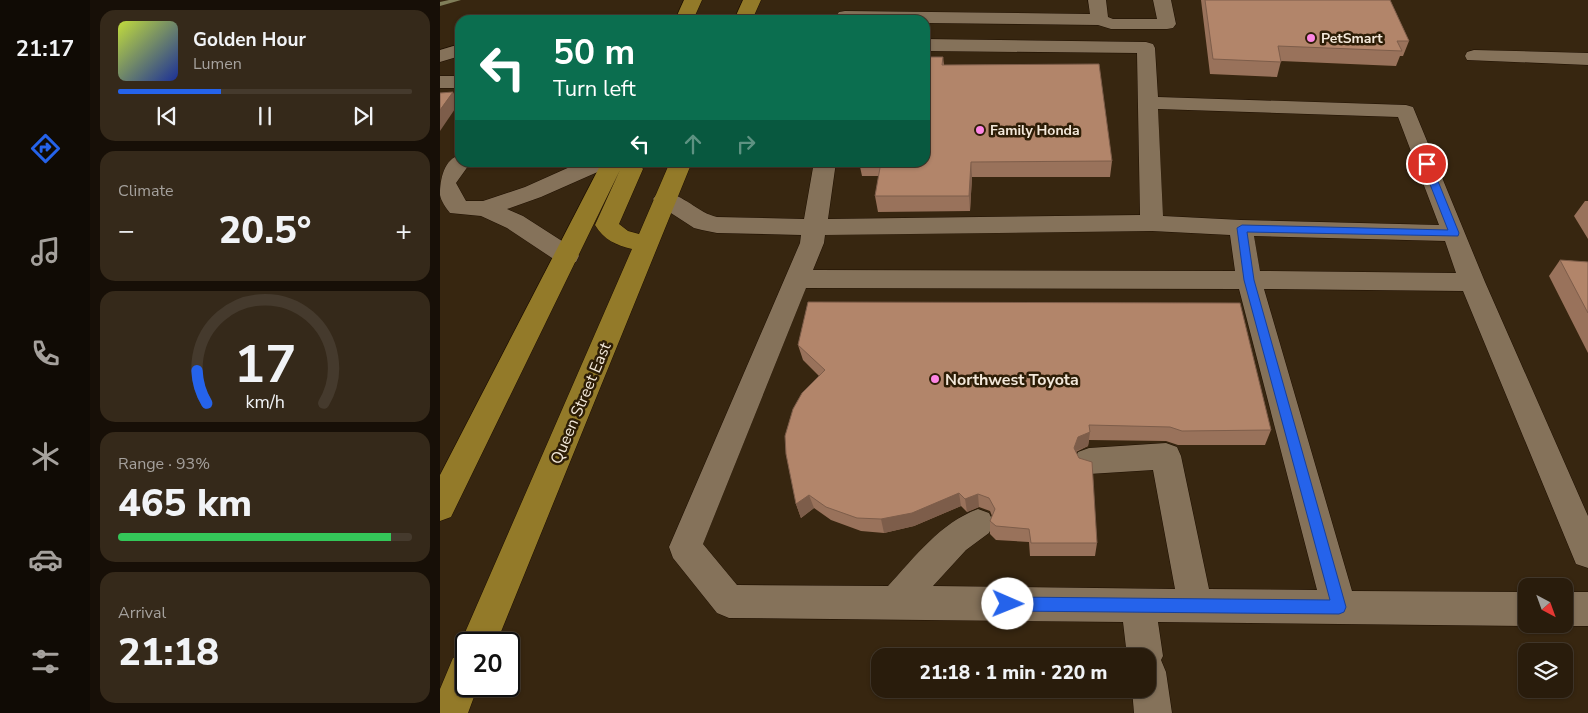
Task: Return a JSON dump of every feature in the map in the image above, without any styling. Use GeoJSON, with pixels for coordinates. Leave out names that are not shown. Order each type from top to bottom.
{"type":"FeatureCollection","features":[{"type":"Feature","properties":{"kind":"main road"},"geometry":{"type":"LineString","coordinates":[[686,15],[693,0]]}},
{"type":"Feature","properties":{"kind":"main road"},"geometry":{"type":"LineString","coordinates":[[745,15],[752,0]]}},
{"type":"Feature","properties":{"kind":"main road"},"geometry":{"type":"LineString","coordinates":[[440,507],[611,167]]}},
{"type":"Feature","properties":{"kind":"main road"},"geometry":{"type":"LineString","coordinates":[[630,167],[632,169],[606,225],[620,237],[631,242],[647,243]]}},
{"type":"Feature","properties":{"kind":"main road","name":"Queen Street East"},"geometry":{"type":"LineString","coordinates":[[483,632],[679,167]]}},
{"type":"Feature","properties":{"kind":"main road"},"geometry":{"type":"LineString","coordinates":[[449,713],[455,697]]}},
{"type":"Feature","properties":{"kind":"lane"},"geometry":{"type":"LineString","coordinates":[[1097,0],[1100,20]]}},
{"type":"Feature","properties":{"kind":"lane"},"geometry":{"type":"LineString","coordinates":[[1152,223],[1148,103],[1161,39],[1162,0]]}},
{"type":"Feature","properties":{"kind":"lane"},"geometry":{"type":"LineString","coordinates":[[845,12],[1100,20],[1161,39]]}},
{"type":"Feature","properties":{"kind":"lane"},"geometry":{"type":"LineString","coordinates":[[930,45],[1161,39]]}},
{"type":"Feature","properties":{"kind":"lane"},"geometry":{"type":"LineString","coordinates":[[440,56],[455,52]]}},
{"type":"Feature","properties":{"kind":"lane"},"geometry":{"type":"LineString","coordinates":[[1474,56],[1588,60]]}},
{"type":"Feature","properties":{"kind":"lane"},"geometry":{"type":"LineString","coordinates":[[440,82],[455,82]]}},
{"type":"Feature","properties":{"kind":"lane"},"geometry":{"type":"LineString","coordinates":[[1148,103],[1406,112],[1472,282],[1588,553]]}},
{"type":"Feature","properties":{"kind":"lane"},"geometry":{"type":"LineString","coordinates":[[456,167],[442,183],[449,213],[485,209],[532,192],[590,167]]}},
{"type":"Feature","properties":{"kind":"lane"},"geometry":{"type":"LineString","coordinates":[[824,167],[812,244],[685,547],[729,600],[1518,609]]}},
{"type":"Feature","properties":{"kind":"lane"},"geometry":{"type":"LineString","coordinates":[[665,199],[702,222],[717,225],[816,227],[1152,223],[1242,228],[1454,233]]}},
{"type":"Feature","properties":{"kind":"lane"},"geometry":{"type":"LineString","coordinates":[[485,209],[515,222],[567,256]]}},
{"type":"Feature","properties":{"kind":"lane"},"geometry":{"type":"LineString","coordinates":[[1242,228],[1249,280],[1339,607]]}},
{"type":"Feature","properties":{"kind":"lane"},"geometry":{"type":"LineString","coordinates":[[797,279],[1472,282]]}},
{"type":"Feature","properties":{"kind":"lane"},"geometry":{"type":"LineString","coordinates":[[1089,461],[1166,456],[1195,606]]}},
{"type":"Feature","properties":{"kind":"lane"},"geometry":{"type":"LineString","coordinates":[[896,602],[954,539],[978,523]]}},
{"type":"Feature","properties":{"kind":"lane"},"geometry":{"type":"LineString","coordinates":[[1138,605],[1144,648]]}},
{"type":"Feature","properties":{"kind":"lane"},"geometry":{"type":"LineString","coordinates":[[1573,609],[1588,609]]}},
{"type":"Feature","properties":{"kind":"lane"},"geometry":{"type":"LineString","coordinates":[[1151,698],[1153,713]]}},
{"type":"Feature","properties":{"kind":"building"},"geometry":{"type":"Polygon","coordinates":[[[1205,0],[1390,0],[1409,41],[1397,41],[1402,51],[1278,46],[1281,62],[1213,59],[1205,0]]]}},
{"type":"Feature","properties":{"kind":"building"},"geometry":{"type":"Polygon","coordinates":[[[930,57],[943,57],[942,65],[1099,64],[1112,161],[971,162],[969,196],[875,196],[880,167],[930,167],[930,57]]]}},
{"type":"Feature","properties":{"kind":"building"},"geometry":{"type":"Polygon","coordinates":[[[453,92],[440,110],[440,93],[453,92]]]}},
{"type":"Feature","properties":{"kind":"building"},"geometry":{"type":"Polygon","coordinates":[[[1560,260],[1588,262],[1588,313],[1560,260]]]}},
{"type":"Feature","properties":{"kind":"building"},"geometry":{"type":"Polygon","coordinates":[[[808,302],[1240,303],[1271,430],[1182,431],[1170,427],[1089,425],[1090,432],[1078,437],[1074,448],[1079,458],[1092,462],[1097,543],[1031,543],[1029,529],[996,526],[990,521],[995,509],[989,498],[978,494],[965,499],[959,493],[912,513],[881,519],[857,518],[826,507],[809,495],[796,504],[786,454],[785,436],[793,409],[802,393],[825,370],[798,345],[808,302]]]}},
{"type":"Feature","properties":{"kind":"waterway"},"geometry":{"type":"LineString","coordinates":[[440,4],[458,0]]}},
{"type":"Feature","properties":{"kind":"place","name":"PetSmart"},"geometry":{"type":"Point","coordinates":[1311,38]}},
{"type":"Feature","properties":{"kind":"place","name":"Family Honda"},"geometry":{"type":"Point","coordinates":[980,130]}},
{"type":"Feature","properties":{"kind":"place","name":"Northwest Toyota"},"geometry":{"type":"Point","coordinates":[935,379]}},
{"type":"Feature","properties":{"kind":"route"},"geometry":{"type":"LineString","coordinates":[[1008,604],[1339,607],[1249,280],[1242,228],[1454,233],[1427,164]]}}]}
